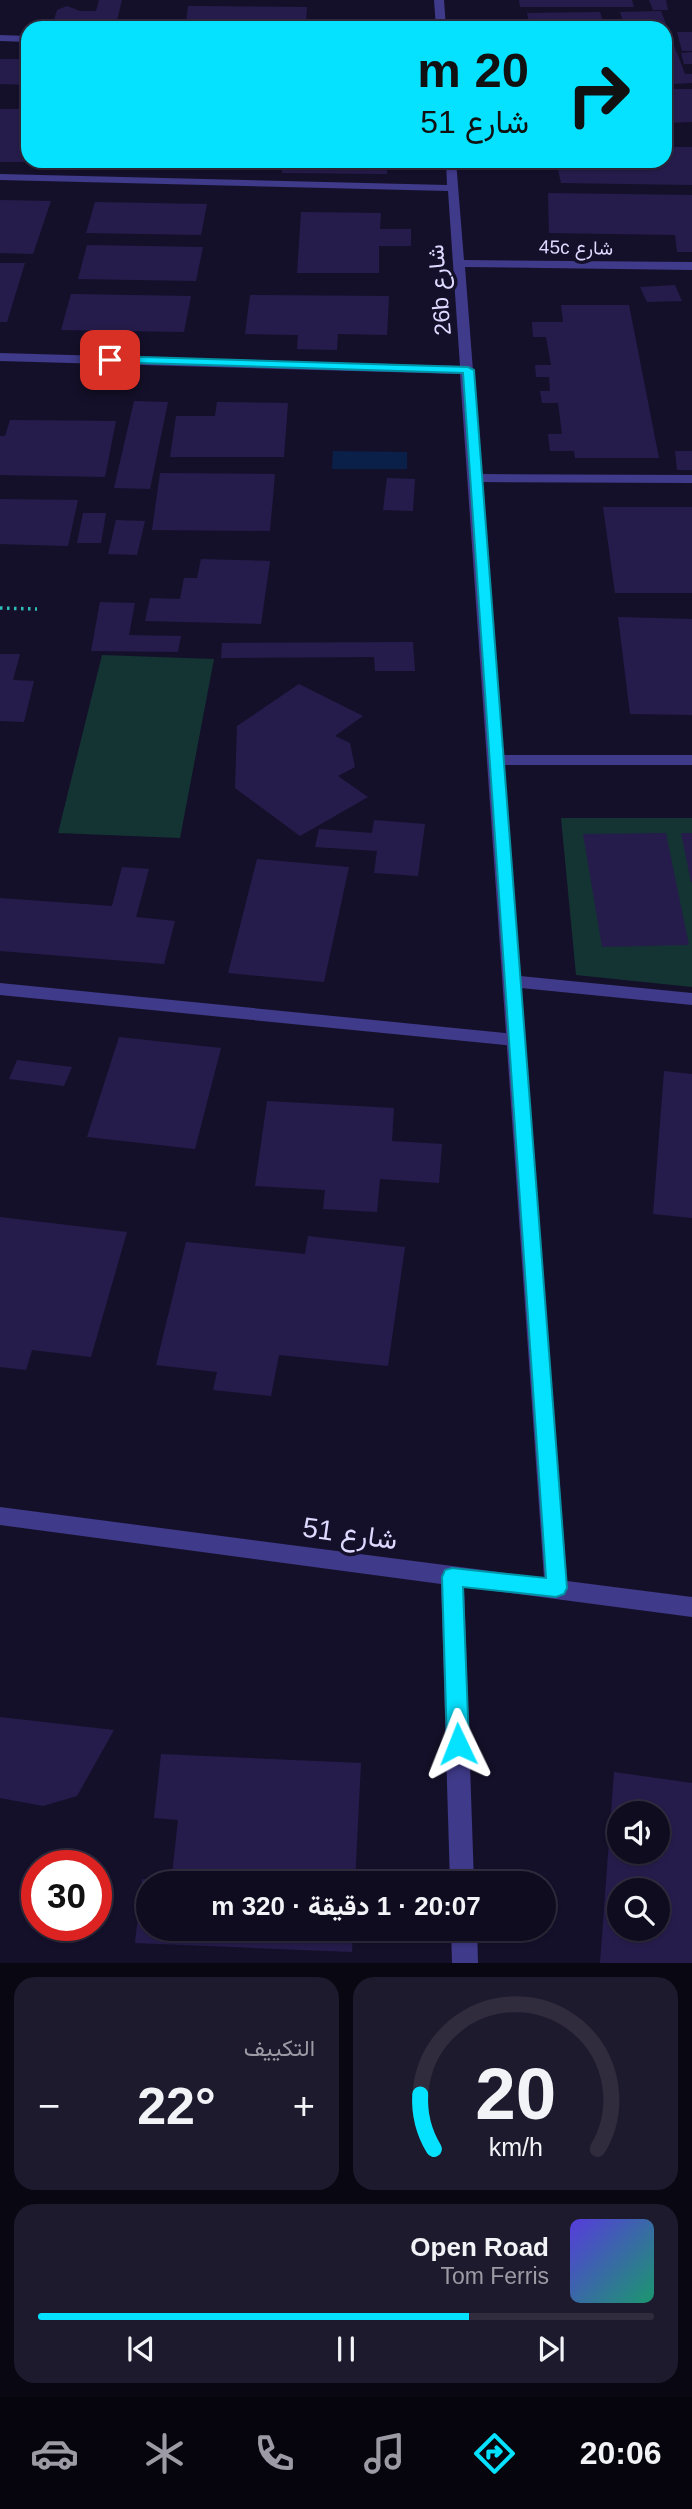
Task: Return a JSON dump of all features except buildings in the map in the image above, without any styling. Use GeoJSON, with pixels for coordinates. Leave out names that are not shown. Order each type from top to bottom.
{"type":"FeatureCollection","features":[{"type":"Feature","properties":{"kind":"street"},"geometry":{"type":"LineString","coordinates":[[439,0],[440,21]]}},
{"type":"Feature","properties":{"kind":"street"},"geometry":{"type":"LineString","coordinates":[[0,38],[21,39]]}},
{"type":"Feature","properties":{"kind":"street","name":"26b شارع"},"geometry":{"type":"LineString","coordinates":[[452,168],[556,1588]]}},
{"type":"Feature","properties":{"kind":"street"},"geometry":{"type":"LineString","coordinates":[[0,177],[453,188]]}},
{"type":"Feature","properties":{"kind":"street","name":"45c شارع"},"geometry":{"type":"LineString","coordinates":[[459,264],[692,266]]}},
{"type":"Feature","properties":{"kind":"street"},"geometry":{"type":"LineString","coordinates":[[0,357],[468,370]]}},
{"type":"Feature","properties":{"kind":"street"},"geometry":{"type":"LineString","coordinates":[[476,478],[692,479]]}},
{"type":"Feature","properties":{"kind":"street"},"geometry":{"type":"LineString","coordinates":[[496,760],[692,760]]}},
{"type":"Feature","properties":{"kind":"street"},"geometry":{"type":"LineString","coordinates":[[512,981],[692,999]]}},
{"type":"Feature","properties":{"kind":"street"},"geometry":{"type":"LineString","coordinates":[[0,989],[515,1041]]}},
{"type":"Feature","properties":{"kind":"street","name":"شارع 51"},"geometry":{"type":"LineString","coordinates":[[0,1516],[692,1607]]}},
{"type":"Feature","properties":{"kind":"street"},"geometry":{"type":"LineString","coordinates":[[452,1577],[462,1871]]}},
{"type":"Feature","properties":{"kind":"street"},"geometry":{"type":"LineString","coordinates":[[464,1941],[465,1963]]}},
{"type":"Feature","properties":{"kind":"path"},"geometry":{"type":"LineString","coordinates":[[0,608],[37,608]]}},
{"type":"Feature","properties":{"kind":"green space"},"geometry":{"type":"Polygon","coordinates":[[[102,655],[214,659],[180,838],[58,833],[102,655]]]}},
{"type":"Feature","properties":{"kind":"green space"},"geometry":{"type":"Polygon","coordinates":[[[561,818],[692,818],[692,987],[576,975],[561,818]]]}},
{"type":"Feature","properties":{"kind":"water"},"geometry":{"type":"Polygon","coordinates":[[[333,451],[407,452],[407,469],[332,469],[333,451]]]}},
{"type":"Feature","properties":{"kind":"route"},"geometry":{"type":"LineString","coordinates":[[110,360],[468,370],[556,1588],[452,1577],[458,1744]]}}]}
